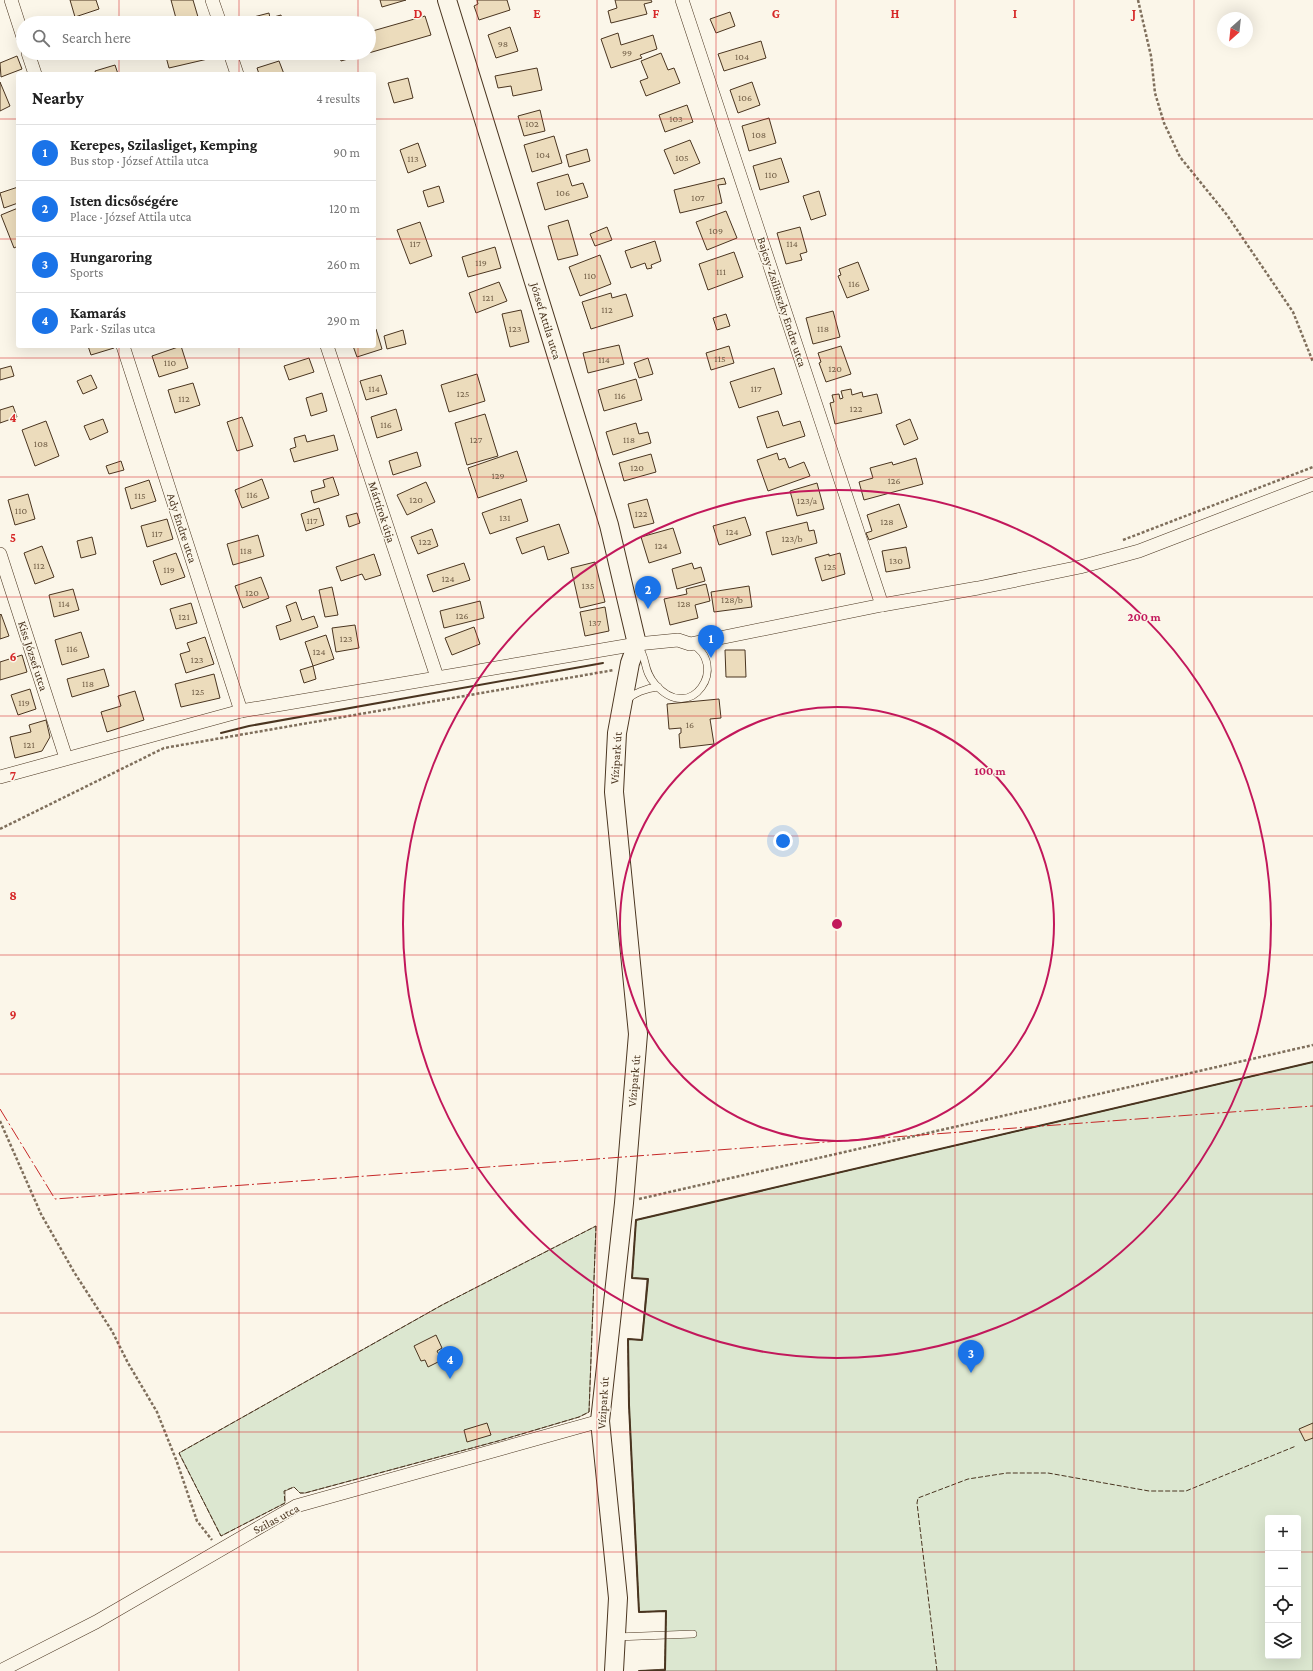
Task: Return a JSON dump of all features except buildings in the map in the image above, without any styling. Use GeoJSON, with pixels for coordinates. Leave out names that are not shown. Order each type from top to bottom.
{"type":"FeatureCollection","features":[{"type":"Feature","properties":{"kind":"street"},"geometry":{"type":"LineString","coordinates":[[11,0],[16,16]]}},
{"type":"Feature","properties":{"kind":"street"},"geometry":{"type":"LineString","coordinates":[[212,0],[218,16]]}},
{"type":"Feature","properties":{"kind":"street","name":"József Attila utca"},"geometry":{"type":"LineString","coordinates":[[447,0],[609,525],[637,644]]}},
{"type":"Feature","properties":{"kind":"street","name":"Bajcsy-Zsilinszky Endre utca"},"geometry":{"type":"LineString","coordinates":[[682,0],[882,604]]}},
{"type":"Feature","properties":{"kind":"street"},"geometry":{"type":"LineString","coordinates":[[30,60],[34,72]]}},
{"type":"Feature","properties":{"kind":"street"},"geometry":{"type":"LineString","coordinates":[[232,60],[236,72]]}},
{"type":"Feature","properties":{"kind":"street","name":"Ady Endre utca"},"geometry":{"type":"LineString","coordinates":[[124,348],[241,711]]}},
{"type":"Feature","properties":{"kind":"street","name":"Mártírok útja"},"geometry":{"type":"LineString","coordinates":[[328,348],[436,677]]}},
{"type":"Feature","properties":{"kind":"street"},"geometry":{"type":"LineString","coordinates":[[0,777],[241,711],[637,644],[678,640],[690,644],[882,604],[1015,581],[1080,567],[1132,553],[1313,484]]}},
{"type":"Feature","properties":{"kind":"street","name":"Kiss József utca"},"geometry":{"type":"LineString","coordinates":[[0,554],[66,758]]}},
{"type":"Feature","properties":{"kind":"street","name":"Vízipark út"},"geometry":{"type":"LineString","coordinates":[[614,1671],[618,1598],[600,1421],[624,1203],[638,1034],[614,792],[617,734],[629,668],[637,644]]}},
{"type":"Feature","properties":{"kind":"street","name":"Szilas utca"},"geometry":{"type":"LineString","coordinates":[[0,1671],[96,1622],[220,1548],[296,1506],[600,1421]]}},
{"type":"Feature","properties":{"kind":"lane"},"geometry":{"type":"LineString","coordinates":[[637,644],[641,650],[645,670],[658,688],[671,697],[679,699],[687,698],[702,689],[707,671],[704,654],[699,648],[690,644]]}},
{"type":"Feature","properties":{"kind":"lane"},"geometry":{"type":"LineString","coordinates":[[623,704],[630,697],[650,688],[658,688]]}},
{"type":"Feature","properties":{"kind":"lane"},"geometry":{"type":"LineString","coordinates":[[616,1637],[693,1634]]}},
{"type":"Feature","properties":{"kind":"path"},"geometry":{"type":"LineString","coordinates":[[1138,0],[1151,56],[1155,93],[1164,123],[1180,157],[1227,216],[1293,312],[1313,362]]}},
{"type":"Feature","properties":{"kind":"path"},"geometry":{"type":"LineString","coordinates":[[1119,541],[1313,467]]}},
{"type":"Feature","properties":{"kind":"path"},"geometry":{"type":"LineString","coordinates":[[0,829],[164,748],[629,668]]}},
{"type":"Feature","properties":{"kind":"path"},"geometry":{"type":"LineString","coordinates":[[624,1203],[1313,1045]]}},
{"type":"Feature","properties":{"kind":"path"},"geometry":{"type":"LineString","coordinates":[[0,1121],[41,1214],[74,1272],[112,1330],[128,1363],[157,1412],[178,1462],[198,1521],[220,1548]]}},
{"type":"Feature","properties":{"kind":"green space"},"geometry":{"type":"Polygon","coordinates":[[[1313,1062],[1313,1671],[639,1671],[665,1669],[666,1611],[639,1612],[629,1405],[628,1339],[642,1340],[647,1279],[632,1278],[636,1220],[1313,1062]]]}},
{"type":"Feature","properties":{"kind":"green space"},"geometry":{"type":"Polygon","coordinates":[[[596,1226],[589,1412],[579,1417],[498,1441],[305,1493],[300,1493],[294,1487],[285,1491],[285,1503],[221,1536],[179,1453],[442,1305],[596,1226]]]}},
{"type":"Feature","properties":{"kind":"fence"},"geometry":{"type":"LineString","coordinates":[[639,1671],[665,1670],[666,1611],[639,1612],[629,1405],[628,1339],[642,1340],[648,1279],[632,1278],[636,1220],[1313,1062]]}},
{"type":"Feature","properties":{"kind":"fence"},"geometry":{"type":"LineString","coordinates":[[596,1226],[589,1412],[579,1417],[498,1441],[305,1493],[300,1493],[294,1487],[284,1491],[285,1503],[221,1536],[179,1453],[442,1305],[596,1226]]}},
{"type":"Feature","properties":{"kind":"fence"},"geometry":{"type":"LineString","coordinates":[[937,1671],[917,1503],[918,1498],[968,1479],[1007,1473],[1048,1473],[1149,1491],[1186,1491],[1296,1446]]}},
{"type":"Feature","properties":{"kind":"wall"},"geometry":{"type":"LineString","coordinates":[[221,733],[249,726],[603,663]]}},
{"type":"Feature","properties":{"kind":"wall"},"geometry":{"type":"LineString","coordinates":[[639,1671],[665,1670],[666,1611],[639,1612],[629,1405],[628,1339],[642,1340],[648,1279],[632,1278],[636,1220],[1313,1062]]}},
{"type":"Feature","properties":{"kind":"power"},"geometry":{"type":"LineString","coordinates":[[0,1109],[55,1199],[1313,1106]]}},
{"type":"Feature","properties":{"kind":"place","name":"Isten dicsőségére"},"geometry":{"type":"Point","coordinates":[648,609]}},
{"type":"Feature","properties":{"kind":"place","name":"Kerepes, Szilasliget, Kemping"},"geometry":{"type":"Point","coordinates":[711,658]}},
{"type":"Feature","properties":{"kind":"place","name":"Hungaroring"},"geometry":{"type":"Point","coordinates":[971,1373]}},
{"type":"Feature","properties":{"kind":"place","name":"Kamarás"},"geometry":{"type":"Point","coordinates":[450,1379]}}]}
